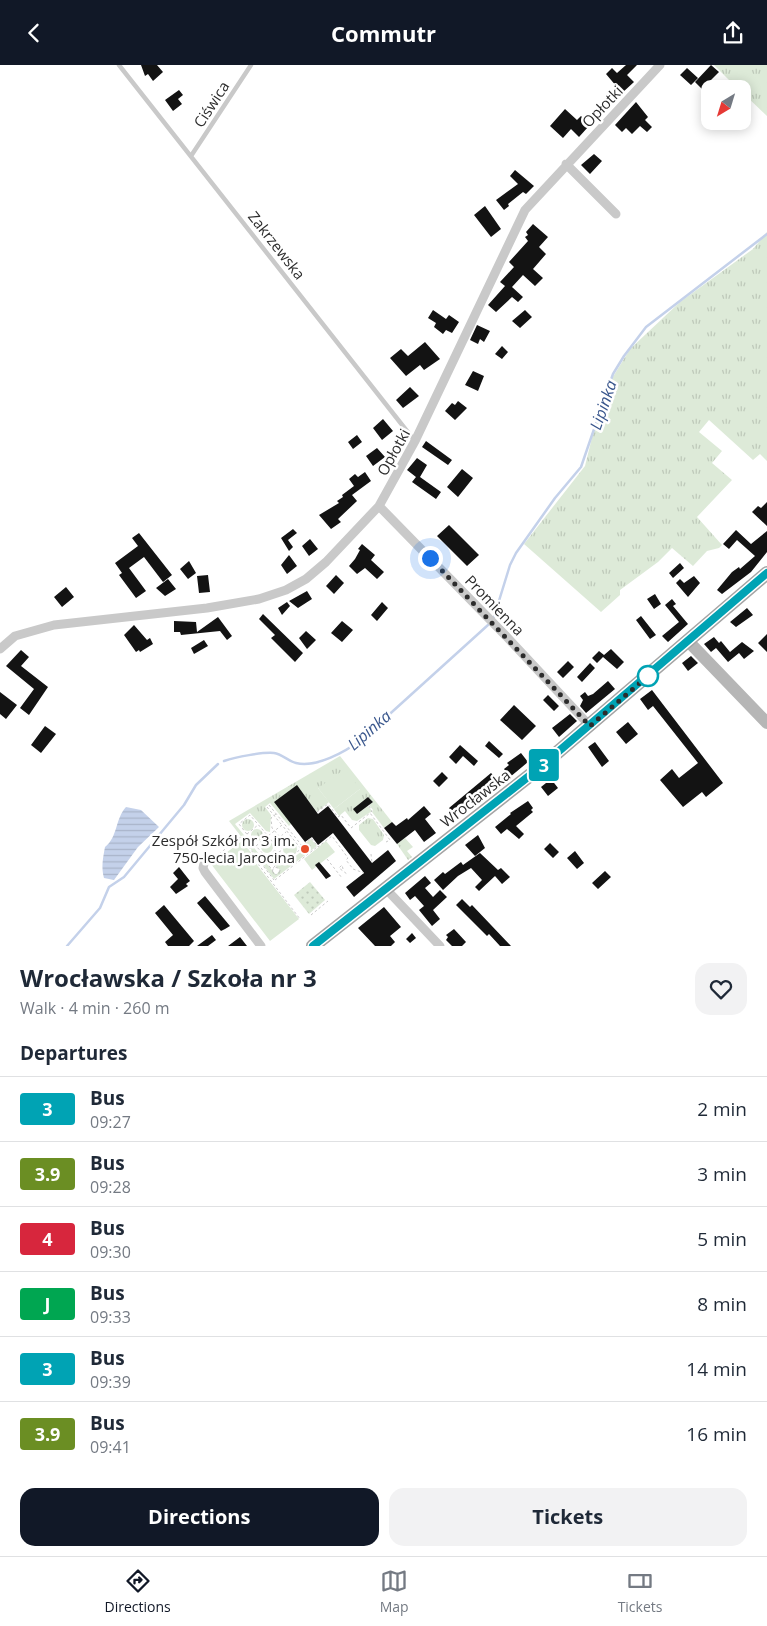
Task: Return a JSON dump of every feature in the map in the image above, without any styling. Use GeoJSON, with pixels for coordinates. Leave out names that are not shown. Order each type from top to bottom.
{"type":"FeatureCollection","features":[{"type":"Feature","properties":{"kind":"main road","name":"Wrocławska"},"geometry":{"type":"LineString","coordinates":[[313,946],[590,726],[767,573]]}},
{"type":"Feature","properties":{"kind":"street","name":"Opłotki"},"geometry":{"type":"LineString","coordinates":[[0,649],[15,636],[54,625],[259,599],[286,590],[306,579],[326,562],[379,506],[415,441],[525,210],[660,65]]}},
{"type":"Feature","properties":{"kind":"street"},"geometry":{"type":"LineString","coordinates":[[566,164],[616,214]]}},
{"type":"Feature","properties":{"kind":"street","name":"Promienna"},"geometry":{"type":"LineString","coordinates":[[379,506],[506,636],[590,726]]}},
{"type":"Feature","properties":{"kind":"street"},"geometry":{"type":"LineString","coordinates":[[688,641],[767,723]]}},
{"type":"Feature","properties":{"kind":"street"},"geometry":{"type":"LineString","coordinates":[[205,859],[203,867],[205,872],[261,946]]}},
{"type":"Feature","properties":{"kind":"street"},"geometry":{"type":"LineString","coordinates":[[386,889],[440,946]]}},
{"type":"Feature","properties":{"kind":"lane","name":"Zakrzewska"},"geometry":{"type":"LineString","coordinates":[[119,65],[415,441]]}},
{"type":"Feature","properties":{"kind":"lane","name":"Ciświca"},"geometry":{"type":"LineString","coordinates":[[191,156],[251,65]]}},
{"type":"Feature","properties":{"kind":"path"},"geometry":{"type":"LineString","coordinates":[[317,812],[328,804],[338,817],[341,815],[351,828],[370,813]]}},
{"type":"Feature","properties":{"kind":"path"},"geometry":{"type":"LineString","coordinates":[[266,857],[275,851],[280,852],[286,859],[301,849],[268,806],[303,847]]}},
{"type":"Feature","properties":{"kind":"path"},"geometry":{"type":"LineString","coordinates":[[369,806],[372,811],[370,813],[390,839],[386,842]]}},
{"type":"Feature","properties":{"kind":"path"},"geometry":{"type":"LineString","coordinates":[[276,814],[271,818],[272,828],[276,833],[280,837],[289,829]]}},
{"type":"Feature","properties":{"kind":"path"},"geometry":{"type":"LineString","coordinates":[[270,862],[269,867],[274,868],[274,863],[270,862],[239,824],[250,815],[275,845],[275,851]]}},
{"type":"Feature","properties":{"kind":"path"},"geometry":{"type":"LineString","coordinates":[[247,834],[259,825]]}},
{"type":"Feature","properties":{"kind":"path"},"geometry":{"type":"LineString","coordinates":[[256,846],[282,825]]}},
{"type":"Feature","properties":{"kind":"path"},"geometry":{"type":"LineString","coordinates":[[272,882],[332,836],[348,858],[346,860],[353,869],[364,873]]}},
{"type":"Feature","properties":{"kind":"path"},"geometry":{"type":"LineString","coordinates":[[215,857],[241,837],[274,880]]}},
{"type":"Feature","properties":{"kind":"path"},"geometry":{"type":"LineString","coordinates":[[280,852],[281,846],[292,838]]}},
{"type":"Feature","properties":{"kind":"path"},"geometry":{"type":"LineString","coordinates":[[304,844],[311,838],[318,847]]}},
{"type":"Feature","properties":{"kind":"path"},"geometry":{"type":"LineString","coordinates":[[275,845],[281,846]]}},
{"type":"Feature","properties":{"kind":"path"},"geometry":{"type":"LineString","coordinates":[[371,854],[372,863]]}},
{"type":"Feature","properties":{"kind":"path"},"geometry":{"type":"LineString","coordinates":[[327,859],[342,878]]}},
{"type":"Feature","properties":{"kind":"path"},"geometry":{"type":"LineString","coordinates":[[255,860],[300,919]]}},
{"type":"Feature","properties":{"kind":"path"},"geometry":{"type":"LineString","coordinates":[[343,869],[347,874]]}},
{"type":"Feature","properties":{"kind":"path"},"geometry":{"type":"LineString","coordinates":[[311,915],[328,901]]}},
{"type":"Feature","properties":{"kind":"green space"},"geometry":{"type":"Polygon","coordinates":[[[714,65],[767,65],[767,116],[751,101],[751,80],[729,80],[714,65]]]}},
{"type":"Feature","properties":{"kind":"green space"},"geometry":{"type":"Polygon","coordinates":[[[767,232],[767,461],[760,454],[753,460],[709,420],[699,432],[722,451],[712,463],[732,480],[697,517],[722,545],[719,548],[707,551],[693,566],[672,548],[658,562],[620,590],[620,595],[601,612],[524,544],[585,466],[603,393],[630,349],[680,302],[753,249],[767,232]]]}},
{"type":"Feature","properties":{"kind":"green space"},"geometry":{"type":"Polygon","coordinates":[[[340,756],[392,822],[384,828],[372,812],[373,810],[369,805],[373,802],[368,797],[354,809],[357,814],[368,806],[372,811],[357,821],[352,820],[345,811],[339,816],[334,809],[360,789],[318,788],[329,802],[317,812],[297,786],[291,824],[289,826],[270,803],[265,807],[271,815],[270,832],[266,831],[250,813],[235,824],[276,875],[280,870],[270,861],[272,855],[279,854],[289,861],[306,848],[304,844],[311,839],[317,846],[274,879],[229,821],[340,756]]]}},
{"type":"Feature","properties":{"kind":"green space"},"geometry":{"type":"Polygon","coordinates":[[[345,769],[360,789],[334,809],[318,788],[345,769]]]}},
{"type":"Feature","properties":{"kind":"green space"},"geometry":{"type":"Polygon","coordinates":[[[368,818],[373,819],[384,835],[383,840],[375,846],[371,845],[359,830],[359,825],[368,818]]]}},
{"type":"Feature","properties":{"kind":"green space"},"geometry":{"type":"Polygon","coordinates":[[[248,819],[254,825],[248,831],[242,825],[248,819]]]}},
{"type":"Feature","properties":{"kind":"green space"},"geometry":{"type":"Polygon","coordinates":[[[255,829],[259,829],[263,835],[259,841],[255,841],[251,837],[251,833],[255,829]]]}},
{"type":"Feature","properties":{"kind":"green space"},"geometry":{"type":"Polygon","coordinates":[[[405,838],[413,847],[407,851],[412,857],[408,860],[397,844],[405,838]]]}},
{"type":"Feature","properties":{"kind":"green space"},"geometry":{"type":"Polygon","coordinates":[[[242,841],[256,859],[254,861],[299,919],[270,941],[211,864],[242,841]]]}},
{"type":"Feature","properties":{"kind":"green space"},"geometry":{"type":"Polygon","coordinates":[[[265,841],[269,841],[273,847],[269,853],[265,853],[261,849],[261,845],[265,841]]]}},
{"type":"Feature","properties":{"kind":"green space"},"geometry":{"type":"Polygon","coordinates":[[[326,841],[335,852],[312,870],[304,859],[326,841]]]}},
{"type":"Feature","properties":{"kind":"green space"},"geometry":{"type":"Polygon","coordinates":[[[290,842],[295,844],[297,849],[295,854],[290,856],[285,854],[283,849],[285,844],[290,842]]]}},
{"type":"Feature","properties":{"kind":"green space"},"geometry":{"type":"Polygon","coordinates":[[[310,882],[325,900],[309,914],[294,895],[310,882]]]}},
{"type":"Feature","properties":{"kind":"water"},"geometry":{"type":"Polygon","coordinates":[[[126,807],[141,810],[159,827],[138,847],[114,880],[104,878],[102,866],[105,847],[112,838],[122,812],[126,807]]]}},
{"type":"Feature","properties":{"kind":"building"},"geometry":{"type":"Polygon","coordinates":[[[141,65],[157,65],[163,72],[153,81],[148,74],[145,76],[141,65]]]}},
{"type":"Feature","properties":{"kind":"building"},"geometry":{"type":"Polygon","coordinates":[[[626,65],[637,65],[627,75],[634,82],[622,93],[606,74],[612,68],[617,73],[626,65]]]}},
{"type":"Feature","properties":{"kind":"building"},"geometry":{"type":"Polygon","coordinates":[[[711,65],[719,72],[711,80],[701,80],[701,88],[695,82],[711,65]]]}},
{"type":"Feature","properties":{"kind":"building"},"geometry":{"type":"Polygon","coordinates":[[[687,68],[698,78],[691,85],[680,75],[687,68]]]}},
{"type":"Feature","properties":{"kind":"building"},"geometry":{"type":"Polygon","coordinates":[[[179,90],[183,95],[178,99],[182,104],[173,111],[165,100],[179,90]]]}},
{"type":"Feature","properties":{"kind":"building"},"geometry":{"type":"Polygon","coordinates":[[[636,102],[648,117],[645,120],[652,127],[647,132],[640,126],[632,134],[626,128],[622,132],[615,125],[636,102]]]}},
{"type":"Feature","properties":{"kind":"building"},"geometry":{"type":"Polygon","coordinates":[[[565,109],[577,120],[581,116],[587,122],[588,127],[579,137],[571,129],[563,138],[550,126],[565,109]]]}},
{"type":"Feature","properties":{"kind":"building"},"geometry":{"type":"Polygon","coordinates":[[[594,154],[602,161],[590,174],[581,165],[594,154]]]}},
{"type":"Feature","properties":{"kind":"building"},"geometry":{"type":"Polygon","coordinates":[[[515,170],[534,186],[526,194],[523,192],[508,204],[509,206],[504,210],[496,200],[518,184],[510,176],[515,170]]]}},
{"type":"Feature","properties":{"kind":"building"},"geometry":{"type":"Polygon","coordinates":[[[485,206],[501,229],[491,237],[474,215],[485,206]]]}},
{"type":"Feature","properties":{"kind":"building"},"geometry":{"type":"Polygon","coordinates":[[[533,224],[548,237],[539,247],[546,254],[533,269],[543,278],[535,286],[523,275],[512,287],[523,297],[518,302],[512,297],[496,312],[488,305],[505,286],[500,282],[514,267],[509,262],[528,241],[525,237],[528,235],[526,232],[533,224]]]}},
{"type":"Feature","properties":{"kind":"building"},"geometry":{"type":"Polygon","coordinates":[[[433,310],[446,319],[449,315],[459,322],[452,333],[446,330],[443,334],[434,327],[436,323],[428,318],[433,310]]]}},
{"type":"Feature","properties":{"kind":"building"},"geometry":{"type":"Polygon","coordinates":[[[525,310],[532,317],[520,328],[512,321],[525,310]]]}},
{"type":"Feature","properties":{"kind":"building"},"geometry":{"type":"Polygon","coordinates":[[[477,325],[490,331],[484,342],[480,339],[478,344],[470,340],[477,325]]]}},
{"type":"Feature","properties":{"kind":"building"},"geometry":{"type":"Polygon","coordinates":[[[425,342],[440,359],[424,370],[420,365],[406,376],[390,358],[401,349],[408,356],[425,342]]]}},
{"type":"Feature","properties":{"kind":"building"},"geometry":{"type":"Polygon","coordinates":[[[502,346],[508,352],[502,359],[495,354],[502,346]]]}},
{"type":"Feature","properties":{"kind":"building"},"geometry":{"type":"Polygon","coordinates":[[[473,371],[484,376],[478,391],[465,385],[473,371]]]}},
{"type":"Feature","properties":{"kind":"building"},"geometry":{"type":"Polygon","coordinates":[[[410,387],[419,396],[403,408],[396,400],[410,387]]]}},
{"type":"Feature","properties":{"kind":"building"},"geometry":{"type":"Polygon","coordinates":[[[458,401],[467,408],[455,420],[445,411],[452,403],[455,405],[458,401]]]}},
{"type":"Feature","properties":{"kind":"building"},"geometry":{"type":"Polygon","coordinates":[[[383,419],[393,431],[382,440],[373,428],[383,419]]]}},
{"type":"Feature","properties":{"kind":"building"},"geometry":{"type":"Polygon","coordinates":[[[357,435],[362,442],[353,449],[348,442],[357,435]]]}},
{"type":"Feature","properties":{"kind":"building"},"geometry":{"type":"Polygon","coordinates":[[[426,441],[452,460],[448,465],[422,447],[426,441]]]}},
{"type":"Feature","properties":{"kind":"building"},"geometry":{"type":"Polygon","coordinates":[[[377,448],[385,457],[373,466],[366,456],[377,448]]]}},
{"type":"Feature","properties":{"kind":"building"},"geometry":{"type":"Polygon","coordinates":[[[417,458],[427,465],[420,477],[441,492],[436,499],[412,482],[416,477],[407,470],[417,458]]]}},
{"type":"Feature","properties":{"kind":"building"},"geometry":{"type":"Polygon","coordinates":[[[462,469],[473,478],[458,497],[447,487],[462,469]]]}},
{"type":"Feature","properties":{"kind":"building"},"geometry":{"type":"Polygon","coordinates":[[[365,472],[371,481],[352,495],[357,501],[338,519],[341,522],[331,529],[319,515],[339,503],[337,501],[343,497],[342,495],[354,486],[349,479],[355,474],[358,477],[365,472]]]}},
{"type":"Feature","properties":{"kind":"building"},"geometry":{"type":"Polygon","coordinates":[[[767,502],[767,526],[752,512],[758,506],[761,508],[767,502]]]}},
{"type":"Feature","properties":{"kind":"building"},"geometry":{"type":"Polygon","coordinates":[[[449,525],[479,555],[467,566],[437,536],[449,525]]]}},
{"type":"Feature","properties":{"kind":"building"},"geometry":{"type":"Polygon","coordinates":[[[293,529],[297,533],[288,540],[293,547],[289,551],[281,538],[293,529]]]}},
{"type":"Feature","properties":{"kind":"building"},"geometry":{"type":"Polygon","coordinates":[[[736,530],[751,544],[767,531],[767,552],[751,572],[722,594],[717,590],[732,572],[739,567],[740,569],[755,556],[737,540],[729,549],[723,544],[736,530]]]}},
{"type":"Feature","properties":{"kind":"building"},"geometry":{"type":"Polygon","coordinates":[[[139,533],[172,575],[163,582],[144,557],[129,568],[146,591],[136,598],[119,575],[122,573],[115,563],[138,546],[132,538],[139,533]]]}},
{"type":"Feature","properties":{"kind":"building"},"geometry":{"type":"Polygon","coordinates":[[[310,539],[318,549],[309,556],[302,546],[310,539]]]}},
{"type":"Feature","properties":{"kind":"building"},"geometry":{"type":"Polygon","coordinates":[[[362,544],[375,555],[371,560],[384,572],[377,579],[365,568],[357,574],[349,566],[355,559],[360,550],[358,549],[362,544]]]}},
{"type":"Feature","properties":{"kind":"building"},"geometry":{"type":"Polygon","coordinates":[[[289,555],[297,566],[287,574],[281,565],[289,555]]]}},
{"type":"Feature","properties":{"kind":"building"},"geometry":{"type":"Polygon","coordinates":[[[189,561],[196,573],[188,579],[180,569],[189,561]]]}},
{"type":"Feature","properties":{"kind":"building"},"geometry":{"type":"Polygon","coordinates":[[[680,563],[684,568],[673,578],[669,573],[680,563]]]}},
{"type":"Feature","properties":{"kind":"building"},"geometry":{"type":"Polygon","coordinates":[[[208,575],[210,592],[199,593],[197,576],[208,575]]]}},
{"type":"Feature","properties":{"kind":"building"},"geometry":{"type":"Polygon","coordinates":[[[336,575],[344,583],[334,594],[326,586],[336,575]]]}},
{"type":"Feature","properties":{"kind":"building"},"geometry":{"type":"Polygon","coordinates":[[[694,576],[700,583],[688,597],[676,583],[680,579],[684,583],[694,576]]]}},
{"type":"Feature","properties":{"kind":"building"},"geometry":{"type":"Polygon","coordinates":[[[168,579],[176,589],[165,596],[156,588],[168,579]]]}},
{"type":"Feature","properties":{"kind":"building"},"geometry":{"type":"Polygon","coordinates":[[[66,587],[74,597],[62,607],[54,597],[66,587]]]}},
{"type":"Feature","properties":{"kind":"building"},"geometry":{"type":"Polygon","coordinates":[[[307,591],[312,599],[298,608],[289,601],[307,591]]]}},
{"type":"Feature","properties":{"kind":"building"},"geometry":{"type":"Polygon","coordinates":[[[655,594],[661,604],[654,609],[647,599],[655,594]]]}},
{"type":"Feature","properties":{"kind":"building"},"geometry":{"type":"Polygon","coordinates":[[[672,599],[676,604],[673,606],[688,624],[668,642],[662,636],[679,622],[665,605],[672,599]]]}},
{"type":"Feature","properties":{"kind":"building"},"geometry":{"type":"Polygon","coordinates":[[[287,602],[290,606],[282,615],[278,608],[287,602]]]}},
{"type":"Feature","properties":{"kind":"building"},"geometry":{"type":"Polygon","coordinates":[[[382,602],[388,608],[377,621],[371,615],[382,602]]]}},
{"type":"Feature","properties":{"kind":"building"},"geometry":{"type":"Polygon","coordinates":[[[747,608],[753,615],[736,627],[730,622],[747,608]]]}},
{"type":"Feature","properties":{"kind":"building"},"geometry":{"type":"Polygon","coordinates":[[[263,614],[303,653],[295,662],[271,638],[275,635],[259,619],[263,614]]]}},
{"type":"Feature","properties":{"kind":"building"},"geometry":{"type":"Polygon","coordinates":[[[641,616],[656,635],[650,639],[636,620],[641,616]]]}},
{"type":"Feature","properties":{"kind":"building"},"geometry":{"type":"Polygon","coordinates":[[[218,617],[232,636],[227,640],[220,631],[181,635],[180,632],[174,632],[174,621],[196,622],[197,632],[218,617]]]}},
{"type":"Feature","properties":{"kind":"building"},"geometry":{"type":"Polygon","coordinates":[[[342,621],[353,630],[342,642],[331,633],[342,621]]]}},
{"type":"Feature","properties":{"kind":"building"},"geometry":{"type":"Polygon","coordinates":[[[134,625],[147,640],[150,638],[153,644],[140,652],[139,650],[136,652],[124,635],[134,625]]]}},
{"type":"Feature","properties":{"kind":"building"},"geometry":{"type":"Polygon","coordinates":[[[306,631],[316,640],[307,649],[299,638],[306,631]]]}},
{"type":"Feature","properties":{"kind":"building"},"geometry":{"type":"Polygon","coordinates":[[[767,634],[767,652],[758,643],[767,634]]]}},
{"type":"Feature","properties":{"kind":"building"},"geometry":{"type":"Polygon","coordinates":[[[714,637],[719,643],[721,641],[730,652],[742,642],[754,651],[744,659],[739,653],[728,662],[716,648],[711,652],[704,644],[714,637]]]}},
{"type":"Feature","properties":{"kind":"building"},"geometry":{"type":"Polygon","coordinates":[[[204,640],[208,646],[194,654],[191,648],[204,640]]]}},
{"type":"Feature","properties":{"kind":"building"},"geometry":{"type":"Polygon","coordinates":[[[611,649],[624,662],[617,669],[603,657],[597,663],[592,658],[599,651],[604,655],[611,649]]]}},
{"type":"Feature","properties":{"kind":"building"},"geometry":{"type":"Polygon","coordinates":[[[21,650],[29,657],[21,666],[48,687],[29,715],[20,708],[34,689],[6,666],[21,650]]]}},
{"type":"Feature","properties":{"kind":"building"},"geometry":{"type":"Polygon","coordinates":[[[691,656],[698,663],[688,671],[682,663],[691,656]]]}},
{"type":"Feature","properties":{"kind":"building"},"geometry":{"type":"Polygon","coordinates":[[[568,661],[574,667],[563,678],[557,672],[568,661]]]}},
{"type":"Feature","properties":{"kind":"building"},"geometry":{"type":"Polygon","coordinates":[[[590,663],[595,668],[582,682],[577,677],[590,663]]]}},
{"type":"Feature","properties":{"kind":"building"},"geometry":{"type":"Polygon","coordinates":[[[608,681],[615,689],[586,713],[580,706],[583,700],[580,696],[585,692],[588,696],[593,694],[608,681]]]}},
{"type":"Feature","properties":{"kind":"building"},"geometry":{"type":"Polygon","coordinates":[[[652,690],[723,783],[706,797],[702,792],[683,807],[660,780],[672,769],[679,778],[698,763],[653,706],[648,710],[640,699],[652,690]]]}},
{"type":"Feature","properties":{"kind":"building"},"geometry":{"type":"Polygon","coordinates":[[[0,692],[17,705],[6,719],[0,714],[0,692]]]}},
{"type":"Feature","properties":{"kind":"building"},"geometry":{"type":"Polygon","coordinates":[[[548,695],[559,706],[554,711],[543,700],[548,695]]]}},
{"type":"Feature","properties":{"kind":"building"},"geometry":{"type":"Polygon","coordinates":[[[514,705],[536,726],[522,740],[500,720],[514,705]]]}},
{"type":"Feature","properties":{"kind":"building"},"geometry":{"type":"Polygon","coordinates":[[[570,714],[577,721],[559,737],[552,728],[570,714]]]}},
{"type":"Feature","properties":{"kind":"building"},"geometry":{"type":"Polygon","coordinates":[[[628,722],[638,734],[626,744],[616,732],[628,722]]]}},
{"type":"Feature","properties":{"kind":"building"},"geometry":{"type":"Polygon","coordinates":[[[45,726],[56,734],[41,753],[31,745],[45,726]]]}},
{"type":"Feature","properties":{"kind":"building"},"geometry":{"type":"Polygon","coordinates":[[[489,741],[503,754],[499,758],[485,746],[489,741]]]}},
{"type":"Feature","properties":{"kind":"building"},"geometry":{"type":"Polygon","coordinates":[[[595,742],[609,761],[602,767],[588,747],[595,742]]]}},
{"type":"Feature","properties":{"kind":"building"},"geometry":{"type":"Polygon","coordinates":[[[460,745],[478,761],[474,766],[463,756],[456,764],[449,757],[460,745]]]}},
{"type":"Feature","properties":{"kind":"building"},"geometry":{"type":"Polygon","coordinates":[[[521,753],[528,762],[510,777],[504,769],[509,765],[507,763],[521,753]]]}},
{"type":"Feature","properties":{"kind":"building"},"geometry":{"type":"Polygon","coordinates":[[[442,772],[448,778],[439,787],[433,781],[442,772]]]}},
{"type":"Feature","properties":{"kind":"building"},"geometry":{"type":"Polygon","coordinates":[[[491,773],[501,783],[496,788],[493,786],[455,816],[449,808],[491,773]]]}},
{"type":"Feature","properties":{"kind":"building"},"geometry":{"type":"Polygon","coordinates":[[[551,779],[558,788],[548,796],[541,787],[551,779]]]}},
{"type":"Feature","properties":{"kind":"building"},"geometry":{"type":"Polygon","coordinates":[[[297,785],[318,814],[328,806],[372,863],[388,850],[396,861],[354,897],[346,887],[364,873],[333,833],[318,845],[312,837],[305,842],[274,802],[297,785]]]}},
{"type":"Feature","properties":{"kind":"building"},"geometry":{"type":"Polygon","coordinates":[[[368,797],[373,802],[357,814],[353,809],[368,797]]]}},
{"type":"Feature","properties":{"kind":"building"},"geometry":{"type":"Polygon","coordinates":[[[528,801],[533,808],[531,810],[533,812],[516,826],[524,834],[519,839],[507,829],[501,834],[495,827],[510,813],[528,801]]]}},
{"type":"Feature","properties":{"kind":"building"},"geometry":{"type":"Polygon","coordinates":[[[424,806],[431,814],[425,819],[436,833],[424,842],[415,830],[397,844],[384,828],[392,822],[396,826],[407,818],[408,820],[424,806]]]}},
{"type":"Feature","properties":{"kind":"building"},"geometry":{"type":"Polygon","coordinates":[[[478,835],[485,848],[475,856],[465,845],[478,835]]]}},
{"type":"Feature","properties":{"kind":"building"},"geometry":{"type":"Polygon","coordinates":[[[550,843],[559,852],[553,858],[544,849],[550,843]]]}},
{"type":"Feature","properties":{"kind":"building"},"geometry":{"type":"Polygon","coordinates":[[[575,851],[584,863],[577,869],[567,858],[575,851]]]}},
{"type":"Feature","properties":{"kind":"building"},"geometry":{"type":"Polygon","coordinates":[[[480,853],[498,870],[501,868],[510,877],[502,884],[495,876],[479,891],[475,887],[482,880],[471,868],[458,876],[443,890],[434,880],[443,872],[445,874],[461,862],[463,865],[480,853]]]}},
{"type":"Feature","properties":{"kind":"building"},"geometry":{"type":"Polygon","coordinates":[[[319,862],[331,876],[326,879],[315,865],[319,862]]]}},
{"type":"Feature","properties":{"kind":"building"},"geometry":{"type":"Polygon","coordinates":[[[179,867],[190,881],[186,884],[188,886],[176,894],[170,887],[178,879],[173,873],[179,867]]]}},
{"type":"Feature","properties":{"kind":"building"},"geometry":{"type":"Polygon","coordinates":[[[605,871],[611,877],[598,889],[592,883],[605,871]]]}},
{"type":"Feature","properties":{"kind":"building"},"geometry":{"type":"Polygon","coordinates":[[[425,876],[431,883],[425,888],[433,897],[440,890],[447,897],[433,910],[440,919],[432,926],[419,910],[424,906],[415,896],[410,900],[405,893],[425,876]]]}},
{"type":"Feature","properties":{"kind":"building"},"geometry":{"type":"Polygon","coordinates":[[[205,896],[230,926],[221,931],[197,903],[205,896]]]}},
{"type":"Feature","properties":{"kind":"building"},"geometry":{"type":"Polygon","coordinates":[[[462,899],[470,907],[472,905],[511,946],[500,946],[489,934],[487,936],[456,905],[462,899]]]}},
{"type":"Feature","properties":{"kind":"building"},"geometry":{"type":"Polygon","coordinates":[[[164,905],[194,941],[189,946],[168,946],[165,942],[173,935],[155,913],[164,905]]]}},
{"type":"Feature","properties":{"kind":"building"},"geometry":{"type":"Polygon","coordinates":[[[384,907],[401,927],[390,936],[395,942],[391,946],[375,946],[358,928],[384,907]]]}},
{"type":"Feature","properties":{"kind":"building"},"geometry":{"type":"Polygon","coordinates":[[[454,929],[466,942],[462,946],[452,946],[446,940],[448,937],[446,935],[454,929]]]}},
{"type":"Feature","properties":{"kind":"building"},"geometry":{"type":"Polygon","coordinates":[[[412,933],[416,938],[410,943],[406,939],[412,933]]]}},
{"type":"Feature","properties":{"kind":"building"},"geometry":{"type":"Polygon","coordinates":[[[212,935],[216,940],[208,946],[197,946],[212,935]]]}},
{"type":"Feature","properties":{"kind":"building"},"geometry":{"type":"Polygon","coordinates":[[[240,937],[247,946],[228,946],[240,937]]]}},
{"type":"Feature","properties":{"kind":"waterway","name":"Lipinka"},"geometry":{"type":"LineString","coordinates":[[494,617],[510,565],[516,553],[555,498],[581,467],[613,374],[624,356],[646,327],[767,234]]}},
{"type":"Feature","properties":{"kind":"waterway","name":"Lipinka"},"geometry":{"type":"LineString","coordinates":[[224,761],[249,755],[274,753],[293,762],[304,764],[321,761],[339,754],[361,740],[488,625]]}},
{"type":"Feature","properties":{"kind":"waterway","name":"Lipinka"},"geometry":{"type":"LineString","coordinates":[[67,946],[100,908],[109,887],[124,877],[184,805],[196,785],[218,764]]}},
{"type":"Feature","properties":{"kind":"bus line","name":"3"},"geometry":{"type":"LineString","coordinates":[[313,946],[538,769],[767,573]]}},
{"type":"Feature","properties":{"kind":"place","name":"Zespół Szkół nr 3 im. 750-lecia Jarocina"},"geometry":{"type":"Point","coordinates":[305,849]}},
{"type":"Feature","properties":{"kind":"route"},"geometry":{"type":"LineString","coordinates":[[430,558],[557,689],[590,726],[648,676]]}}]}
